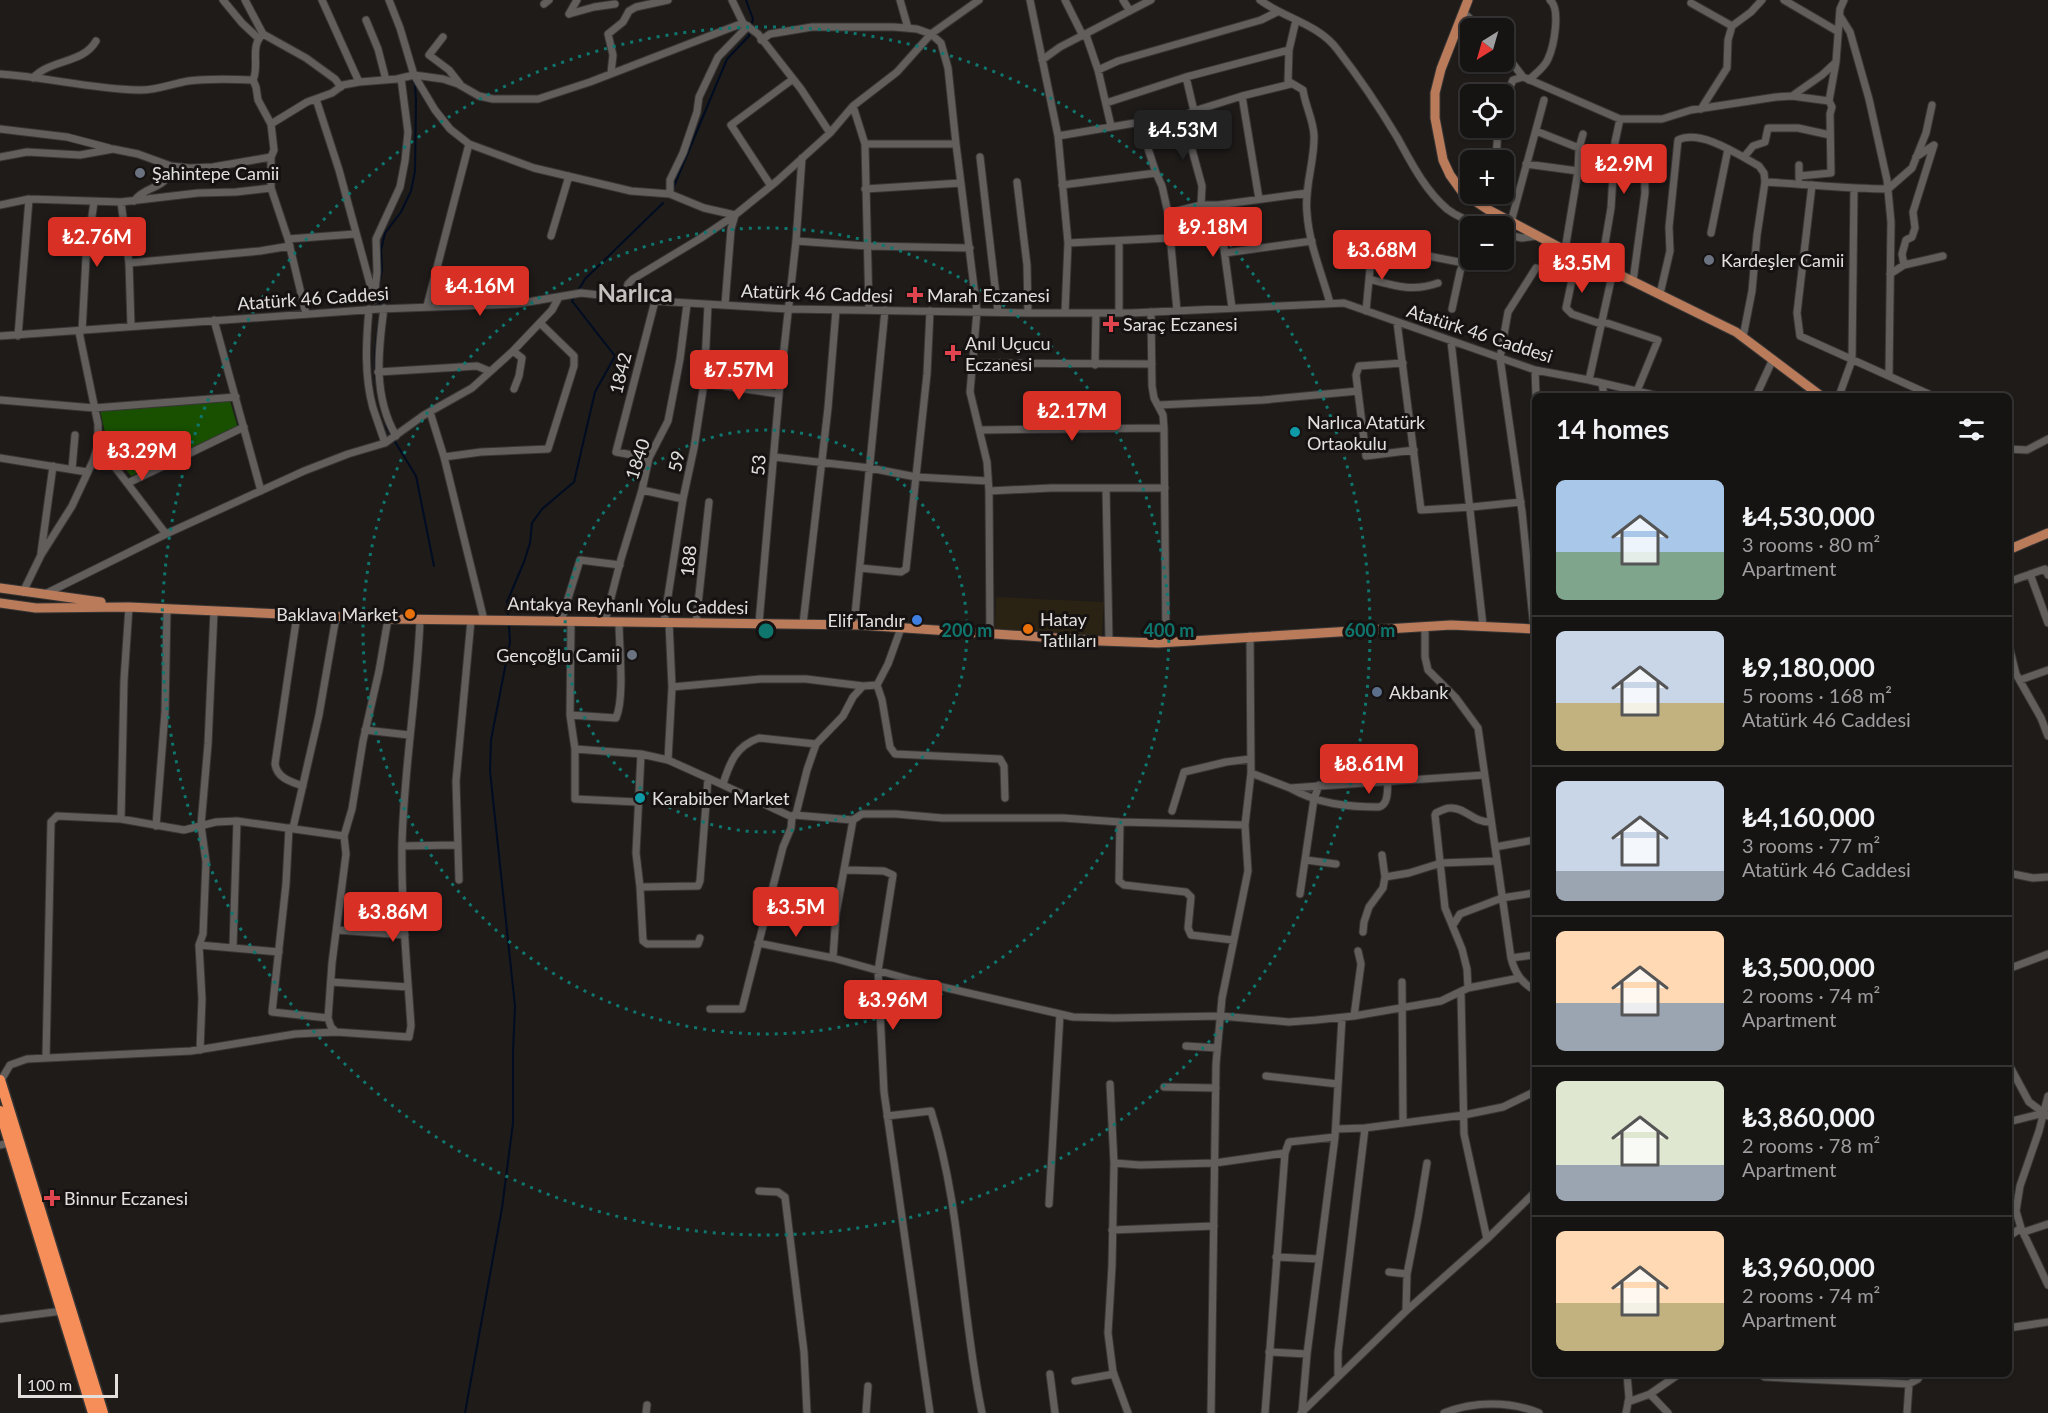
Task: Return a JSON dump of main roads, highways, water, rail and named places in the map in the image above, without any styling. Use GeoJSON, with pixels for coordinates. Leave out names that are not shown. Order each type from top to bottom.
{"type":"FeatureCollection","features":[{"type":"Feature","properties":{"kind":"highway"},"geometry":{"type":"LineString","coordinates":[[0,1081],[103,1413]]}},
{"type":"Feature","properties":{"kind":"highway"},"geometry":{"type":"LineString","coordinates":[[0,1111],[5,1144],[62,1311],[93,1413]]}},
{"type":"Feature","properties":{"kind":"main road"},"geometry":{"type":"LineString","coordinates":[[1468,0],[1441,69],[1435,93],[1435,118],[1443,160],[1463,193],[1487,209],[1564,250],[1613,271],[1743,337],[1817,393]]}},
{"type":"Feature","properties":{"kind":"main road"},"geometry":{"type":"LineString","coordinates":[[2012,548],[2048,533]]}},
{"type":"Feature","properties":{"kind":"main road"},"geometry":{"type":"LineString","coordinates":[[0,588],[151,608]]}},
{"type":"Feature","properties":{"kind":"main road"},"geometry":{"type":"LineString","coordinates":[[0,603],[36,608],[151,608]]}},
{"type":"Feature","properties":{"kind":"main road","name":"Antakya Reyhanlı Yolu Caddesi"},"geometry":{"type":"LineString","coordinates":[[151,608],[420,620],[854,625],[1108,641],[1166,642],[1451,625],[1532,629]]}},
{"type":"Feature","properties":{"kind":"waterway"},"geometry":{"type":"LineString","coordinates":[[746,0],[753,19],[751,26]]}},
{"type":"Feature","properties":{"kind":"waterway"},"geometry":{"type":"LineString","coordinates":[[672,191],[727,59],[749,36],[750,31]]}},
{"type":"Feature","properties":{"kind":"waterway"},"geometry":{"type":"LineString","coordinates":[[380,308],[378,290],[382,270],[381,250],[385,233],[401,212],[411,191],[415,171],[416,101],[413,81]]}},
{"type":"Feature","properties":{"kind":"waterway"},"geometry":{"type":"LineString","coordinates":[[578,291],[585,279],[663,203]]}},
{"type":"Feature","properties":{"kind":"waterway"},"geometry":{"type":"LineString","coordinates":[[508,614],[507,602],[524,562],[530,543],[532,523],[542,509],[574,482],[595,392],[615,356],[572,301],[575,296]]}},
{"type":"Feature","properties":{"kind":"waterway"},"geometry":{"type":"LineString","coordinates":[[377,388],[375,369],[380,314]]}},
{"type":"Feature","properties":{"kind":"waterway"},"geometry":{"type":"LineString","coordinates":[[378,394],[390,433]]}},
{"type":"Feature","properties":{"kind":"waterway"},"geometry":{"type":"LineString","coordinates":[[394,440],[416,476],[434,566]]}},
{"type":"Feature","properties":{"kind":"waterway"},"geometry":{"type":"LineString","coordinates":[[465,1413],[502,1208],[513,1123],[515,1006],[490,771],[491,740],[510,642],[509,626]]}},
{"type":"Feature","properties":{"kind":"place","name":"Şahintepe Camii"},"geometry":{"type":"Point","coordinates":[140,173]}},
{"type":"Feature","properties":{"kind":"place","name":"Kardeşler Camii"},"geometry":{"type":"Point","coordinates":[1709,260]}},
{"type":"Feature","properties":{"kind":"place","name":"Marah Eczanesi"},"geometry":{"type":"Point","coordinates":[915,295]}},
{"type":"Feature","properties":{"kind":"place","name":"Saraç Eczanesi"},"geometry":{"type":"Point","coordinates":[1111,324]}},
{"type":"Feature","properties":{"kind":"place","name":"Anıl Uçucu Eczanesi"},"geometry":{"type":"Point","coordinates":[953,353]}},
{"type":"Feature","properties":{"kind":"place","name":"Narlıca Atatürk Ortaokulu"},"geometry":{"type":"Point","coordinates":[1295,432]}},
{"type":"Feature","properties":{"kind":"place","name":"Baklava Market"},"geometry":{"type":"Point","coordinates":[410,614]}},
{"type":"Feature","properties":{"kind":"place","name":"Elif Tandır"},"geometry":{"type":"Point","coordinates":[917,620]}},
{"type":"Feature","properties":{"kind":"place","name":"Hatay Tatlıları"},"geometry":{"type":"Point","coordinates":[1028,629]}},
{"type":"Feature","properties":{"kind":"place","name":"Gençoğlu Camii"},"geometry":{"type":"Point","coordinates":[632,655]}},
{"type":"Feature","properties":{"kind":"place","name":"Akbank"},"geometry":{"type":"Point","coordinates":[1377,692]}},
{"type":"Feature","properties":{"kind":"place","name":"Karabiber Market"},"geometry":{"type":"Point","coordinates":[640,798]}},
{"type":"Feature","properties":{"kind":"place","name":"Binnur Eczanesi"},"geometry":{"type":"Point","coordinates":[52,1198]}},
{"type":"Feature","properties":{"kind":"district","name":"Narlıca"},"geometry":{"type":"Point","coordinates":[635,292]}}]}
